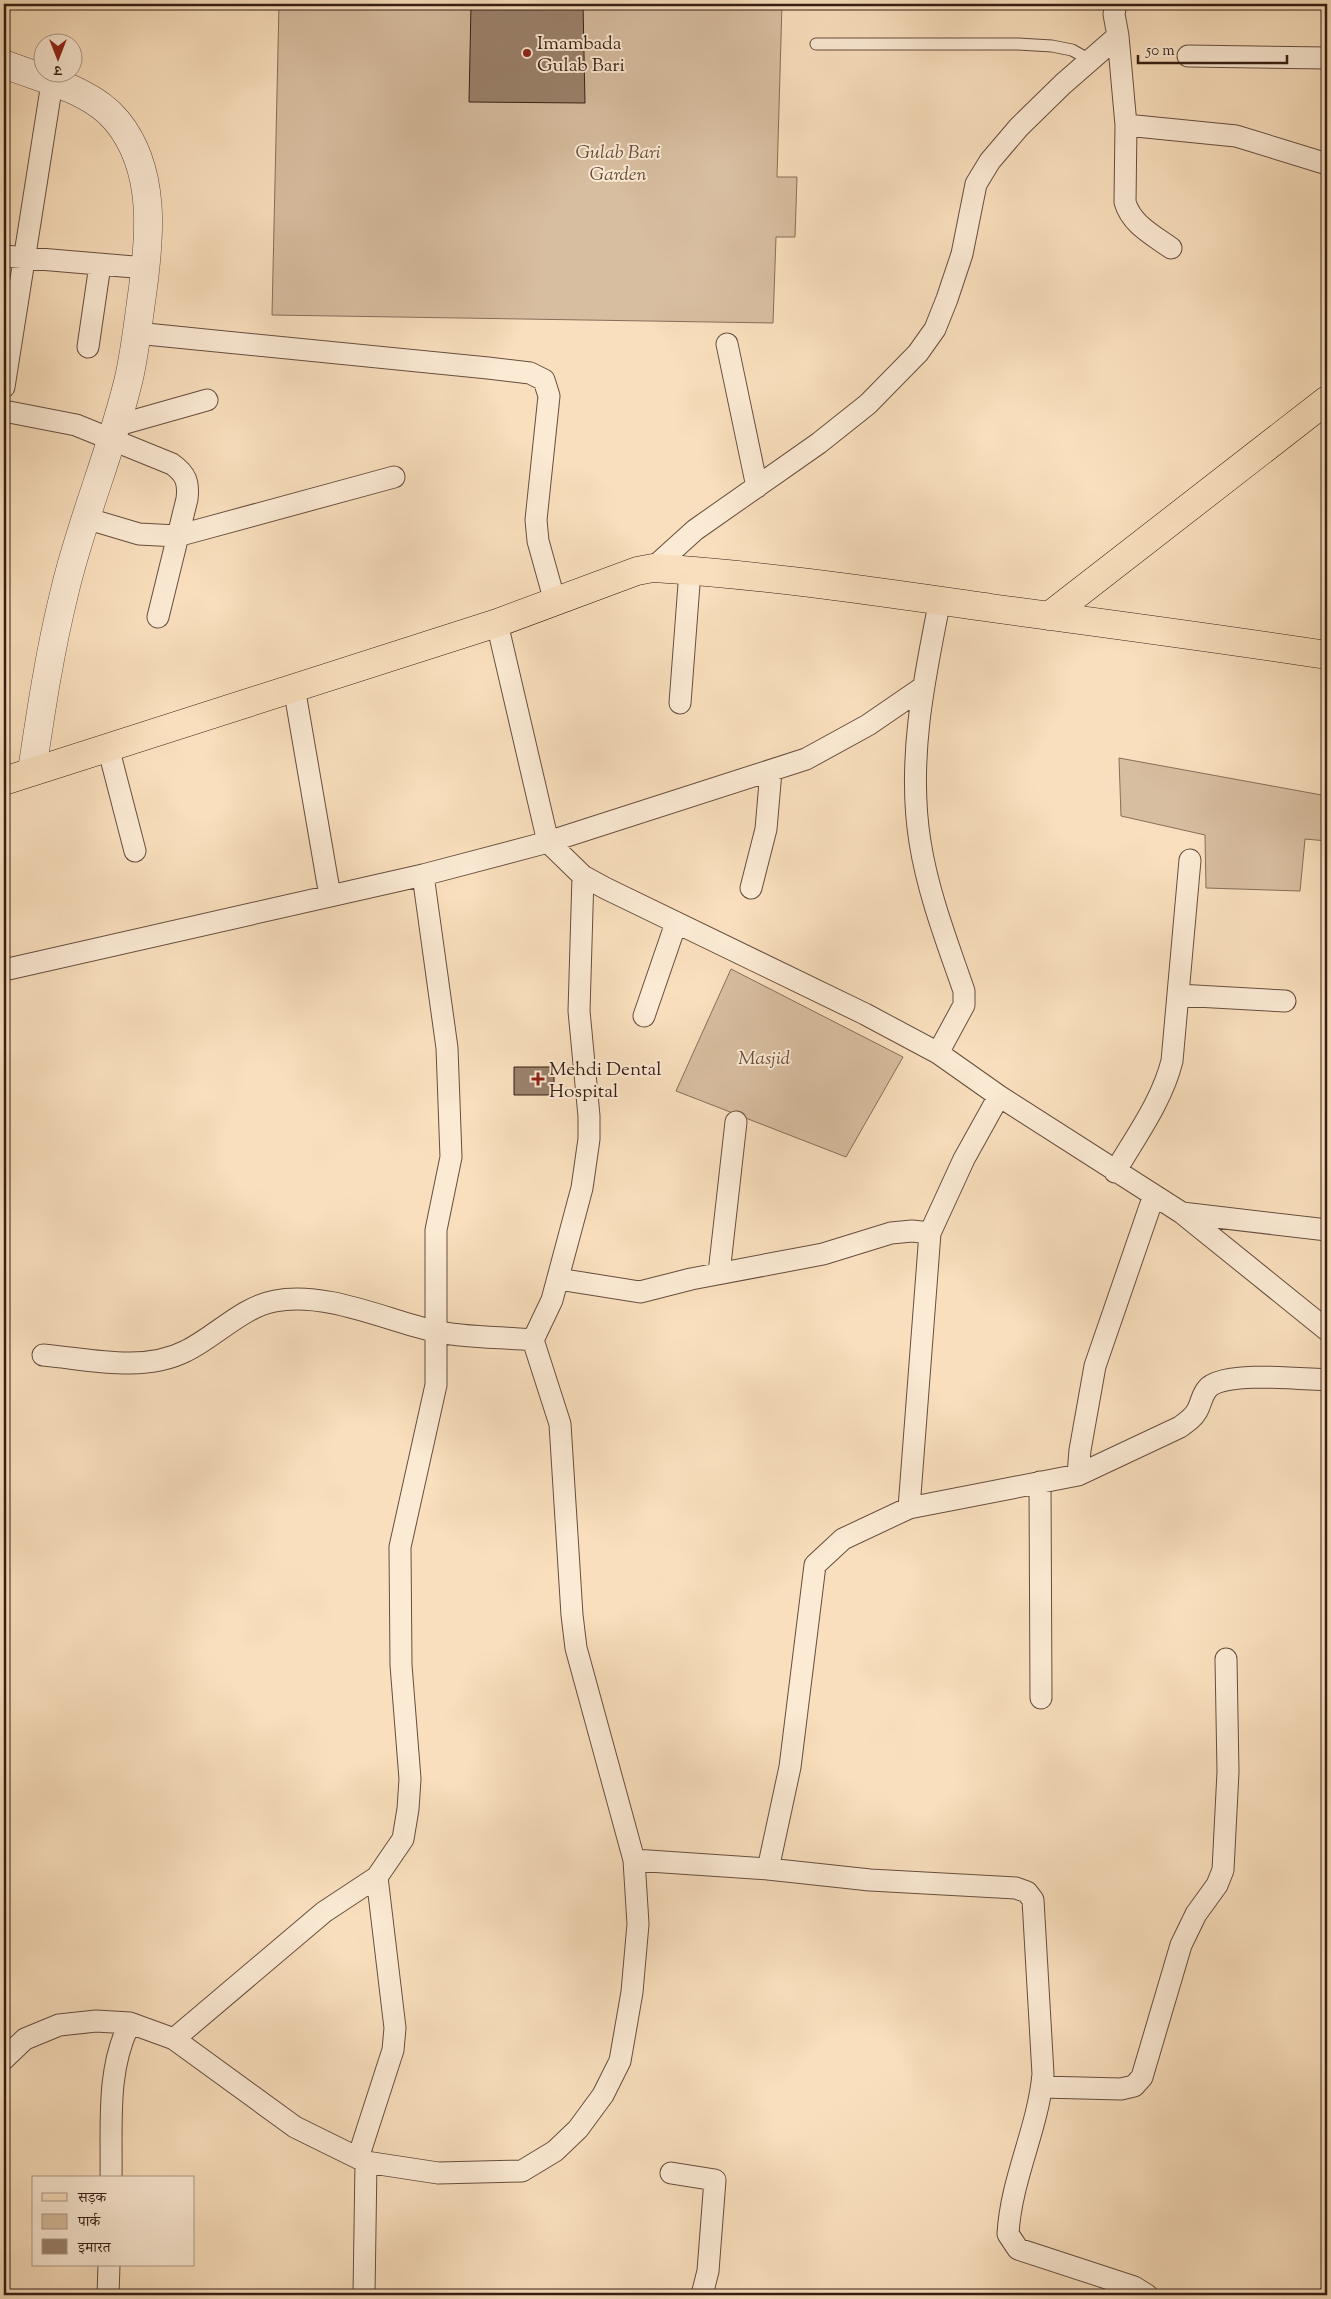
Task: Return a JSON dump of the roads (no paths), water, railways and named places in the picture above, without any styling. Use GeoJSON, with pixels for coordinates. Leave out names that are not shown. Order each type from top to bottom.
{"type":"FeatureCollection","features":[{"type":"Feature","properties":{"kind":"main road"},"geometry":{"type":"LineString","coordinates":[[1049,616],[1327,400]]}},
{"type":"Feature","properties":{"kind":"main road"},"geometry":{"type":"LineString","coordinates":[[4,781],[497,623],[637,571],[653,568],[940,600],[1327,655]]}},
{"type":"Feature","properties":{"kind":"street"},"geometry":{"type":"LineString","coordinates":[[1116,4],[1114,14],[1118,36],[1126,125],[1125,202],[1128,212],[1134,220],[1171,248]]}},
{"type":"Feature","properties":{"kind":"street"},"geometry":{"type":"LineString","coordinates":[[653,568],[695,530],[818,443],[868,404],[918,353],[935,329],[947,299],[962,254],[976,184],[990,161],[1019,127],[1118,36]]}},
{"type":"Feature","properties":{"kind":"street"},"geometry":{"type":"LineString","coordinates":[[1188,56],[1327,58]]}},
{"type":"Feature","properties":{"kind":"street"},"geometry":{"type":"LineString","coordinates":[[4,64],[80,94],[99,104],[118,122],[130,144],[145,181],[148,205],[149,241],[129,377],[85,518],[65,590],[49,661],[32,771]]}},
{"type":"Feature","properties":{"kind":"street"},"geometry":{"type":"LineString","coordinates":[[4,387],[14,257],[52,83]]}},
{"type":"Feature","properties":{"kind":"street"},"geometry":{"type":"LineString","coordinates":[[1126,125],[1236,136],[1327,164]]}},
{"type":"Feature","properties":{"kind":"street"},"geometry":{"type":"LineString","coordinates":[[14,257],[146,268]]}},
{"type":"Feature","properties":{"kind":"street"},"geometry":{"type":"LineString","coordinates":[[88,347],[100,265]]}},
{"type":"Feature","properties":{"kind":"street"},"geometry":{"type":"LineString","coordinates":[[136,334],[488,368],[530,373],[544,380],[549,396],[536,520],[538,541],[555,602]]}},
{"type":"Feature","properties":{"kind":"street"},"geometry":{"type":"LineString","coordinates":[[728,344],[757,487]]}},
{"type":"Feature","properties":{"kind":"street"},"geometry":{"type":"LineString","coordinates":[[113,432],[207,400]]}},
{"type":"Feature","properties":{"kind":"street"},"geometry":{"type":"LineString","coordinates":[[4,411],[113,432],[172,464],[184,473],[188,486],[187,499],[158,617]]}},
{"type":"Feature","properties":{"kind":"street"},"geometry":{"type":"LineString","coordinates":[[85,518],[139,534],[177,536],[394,477]]}},
{"type":"Feature","properties":{"kind":"street"},"geometry":{"type":"LineString","coordinates":[[680,703],[690,571]]}},
{"type":"Feature","properties":{"kind":"street"},"geometry":{"type":"LineString","coordinates":[[938,1053],[964,1005],[964,991],[932,897],[920,841],[916,790],[922,688],[940,600]]}},
{"type":"Feature","properties":{"kind":"street"},"geometry":{"type":"LineString","coordinates":[[497,623],[548,842],[583,876],[864,1014],[938,1053],[999,1096],[1115,1172],[1182,1213],[1327,1330]]}},
{"type":"Feature","properties":{"kind":"street"},"geometry":{"type":"LineString","coordinates":[[294,687],[330,896]]}},
{"type":"Feature","properties":{"kind":"street"},"geometry":{"type":"LineString","coordinates":[[4,970],[424,875],[548,842],[806,759],[835,745],[922,688]]}},
{"type":"Feature","properties":{"kind":"street"},"geometry":{"type":"LineString","coordinates":[[108,747],[136,851]]}},
{"type":"Feature","properties":{"kind":"street"},"geometry":{"type":"LineString","coordinates":[[751,888],[766,829],[771,771]]}},
{"type":"Feature","properties":{"kind":"street"},"geometry":{"type":"LineString","coordinates":[[1115,1172],[1167,1079],[1172,1061],[1190,860]]}},
{"type":"Feature","properties":{"kind":"street"},"geometry":{"type":"LineString","coordinates":[[174,2039],[324,1912],[377,1877],[403,1839],[410,1779],[401,1665],[400,1547],[436,1385],[436,1230],[451,1157],[447,1048],[424,875]]}},
{"type":"Feature","properties":{"kind":"street"},"geometry":{"type":"LineString","coordinates":[[4,2059],[25,2039],[59,2024],[96,2021],[130,2022],[174,2039],[295,2127],[362,2160],[438,2173],[522,2171],[555,2152],[578,2129],[603,2095],[620,2061],[632,1992],[638,1924],[634,1860],[576,1648],[571,1607],[560,1424],[533,1340],[552,1300],[558,1279],[582,1188],[589,1138],[589,1116],[580,1011],[583,876]]}},
{"type":"Feature","properties":{"kind":"street"},"geometry":{"type":"LineString","coordinates":[[644,1016],[676,923]]}},
{"type":"Feature","properties":{"kind":"street"},"geometry":{"type":"LineString","coordinates":[[1178,995],[1284,1001]]}},
{"type":"Feature","properties":{"kind":"street"},"geometry":{"type":"LineString","coordinates":[[909,1508],[930,1233],[964,1159],[999,1096]]}},
{"type":"Feature","properties":{"kind":"street"},"geometry":{"type":"LineString","coordinates":[[719,1273],[736,1122]]}},
{"type":"Feature","properties":{"kind":"street"},"geometry":{"type":"LineString","coordinates":[[1078,1475],[1080,1450],[1095,1366],[1154,1195]]}},
{"type":"Feature","properties":{"kind":"street"},"geometry":{"type":"LineString","coordinates":[[1182,1213],[1327,1230]]}},
{"type":"Feature","properties":{"kind":"street"},"geometry":{"type":"LineString","coordinates":[[558,1279],[640,1292],[719,1273],[823,1254],[891,1233],[912,1231],[930,1233]]}},
{"type":"Feature","properties":{"kind":"street"},"geometry":{"type":"LineString","coordinates":[[43,1355],[135,1363],[162,1359],[185,1352],[256,1308],[275,1301],[289,1300],[339,1304],[436,1332],[533,1340]]}},
{"type":"Feature","properties":{"kind":"street"},"geometry":{"type":"LineString","coordinates":[[768,1868],[790,1767],[815,1564],[844,1539],[909,1508],[1078,1475],[1180,1427],[1191,1419],[1198,1410],[1202,1394],[1211,1385],[1221,1381],[1233,1378],[1327,1380]]}},
{"type":"Feature","properties":{"kind":"street"},"geometry":{"type":"LineString","coordinates":[[1040,1482],[1041,1698]]}},
{"type":"Feature","properties":{"kind":"street"},"geometry":{"type":"LineString","coordinates":[[1042,2087],[1121,2089],[1134,2086],[1142,2077],[1181,1945],[1196,1914],[1217,1885],[1223,1870],[1228,1772],[1226,1659]]}},
{"type":"Feature","properties":{"kind":"street"},"geometry":{"type":"LineString","coordinates":[[634,1860],[768,1868],[870,1880],[1016,1888],[1027,1892],[1033,1900],[1043,2074],[1042,2087],[1009,2215],[1008,2234],[1018,2249],[1134,2287],[1146,2295]]}},
{"type":"Feature","properties":{"kind":"street"},"geometry":{"type":"LineString","coordinates":[[364,2295],[362,2160],[393,2050],[395,2028],[377,1877]]}},
{"type":"Feature","properties":{"kind":"street"},"geometry":{"type":"LineString","coordinates":[[111,2176],[113,2081],[120,2043],[130,2022]]}},
{"type":"Feature","properties":{"kind":"street"},"geometry":{"type":"LineString","coordinates":[[671,2173],[715,2180],[708,2271],[702,2295]]}},
{"type":"Feature","properties":{"kind":"street"},"geometry":{"type":"LineString","coordinates":[[108,2295],[109,2266]]}},
{"type":"Feature","properties":{"kind":"lane"},"geometry":{"type":"LineString","coordinates":[[816,44],[1044,45],[1072,50],[1090,60]]}},
{"type":"Feature","properties":{"kind":"place","name":"Imambada Gulab Bari"},"geometry":{"type":"Point","coordinates":[527,53]}},
{"type":"Feature","properties":{"kind":"place","name":"Mehdi Dental Hospital"},"geometry":{"type":"Point","coordinates":[538,1079]}},
{"type":"Feature","properties":{"kind":"park label","name":"Gulab Bari Garden"},"geometry":{"type":"Point","coordinates":[618,162]}},
{"type":"Feature","properties":{"kind":"park label","name":"Masjid"},"geometry":{"type":"Point","coordinates":[764,1057]}}]}
